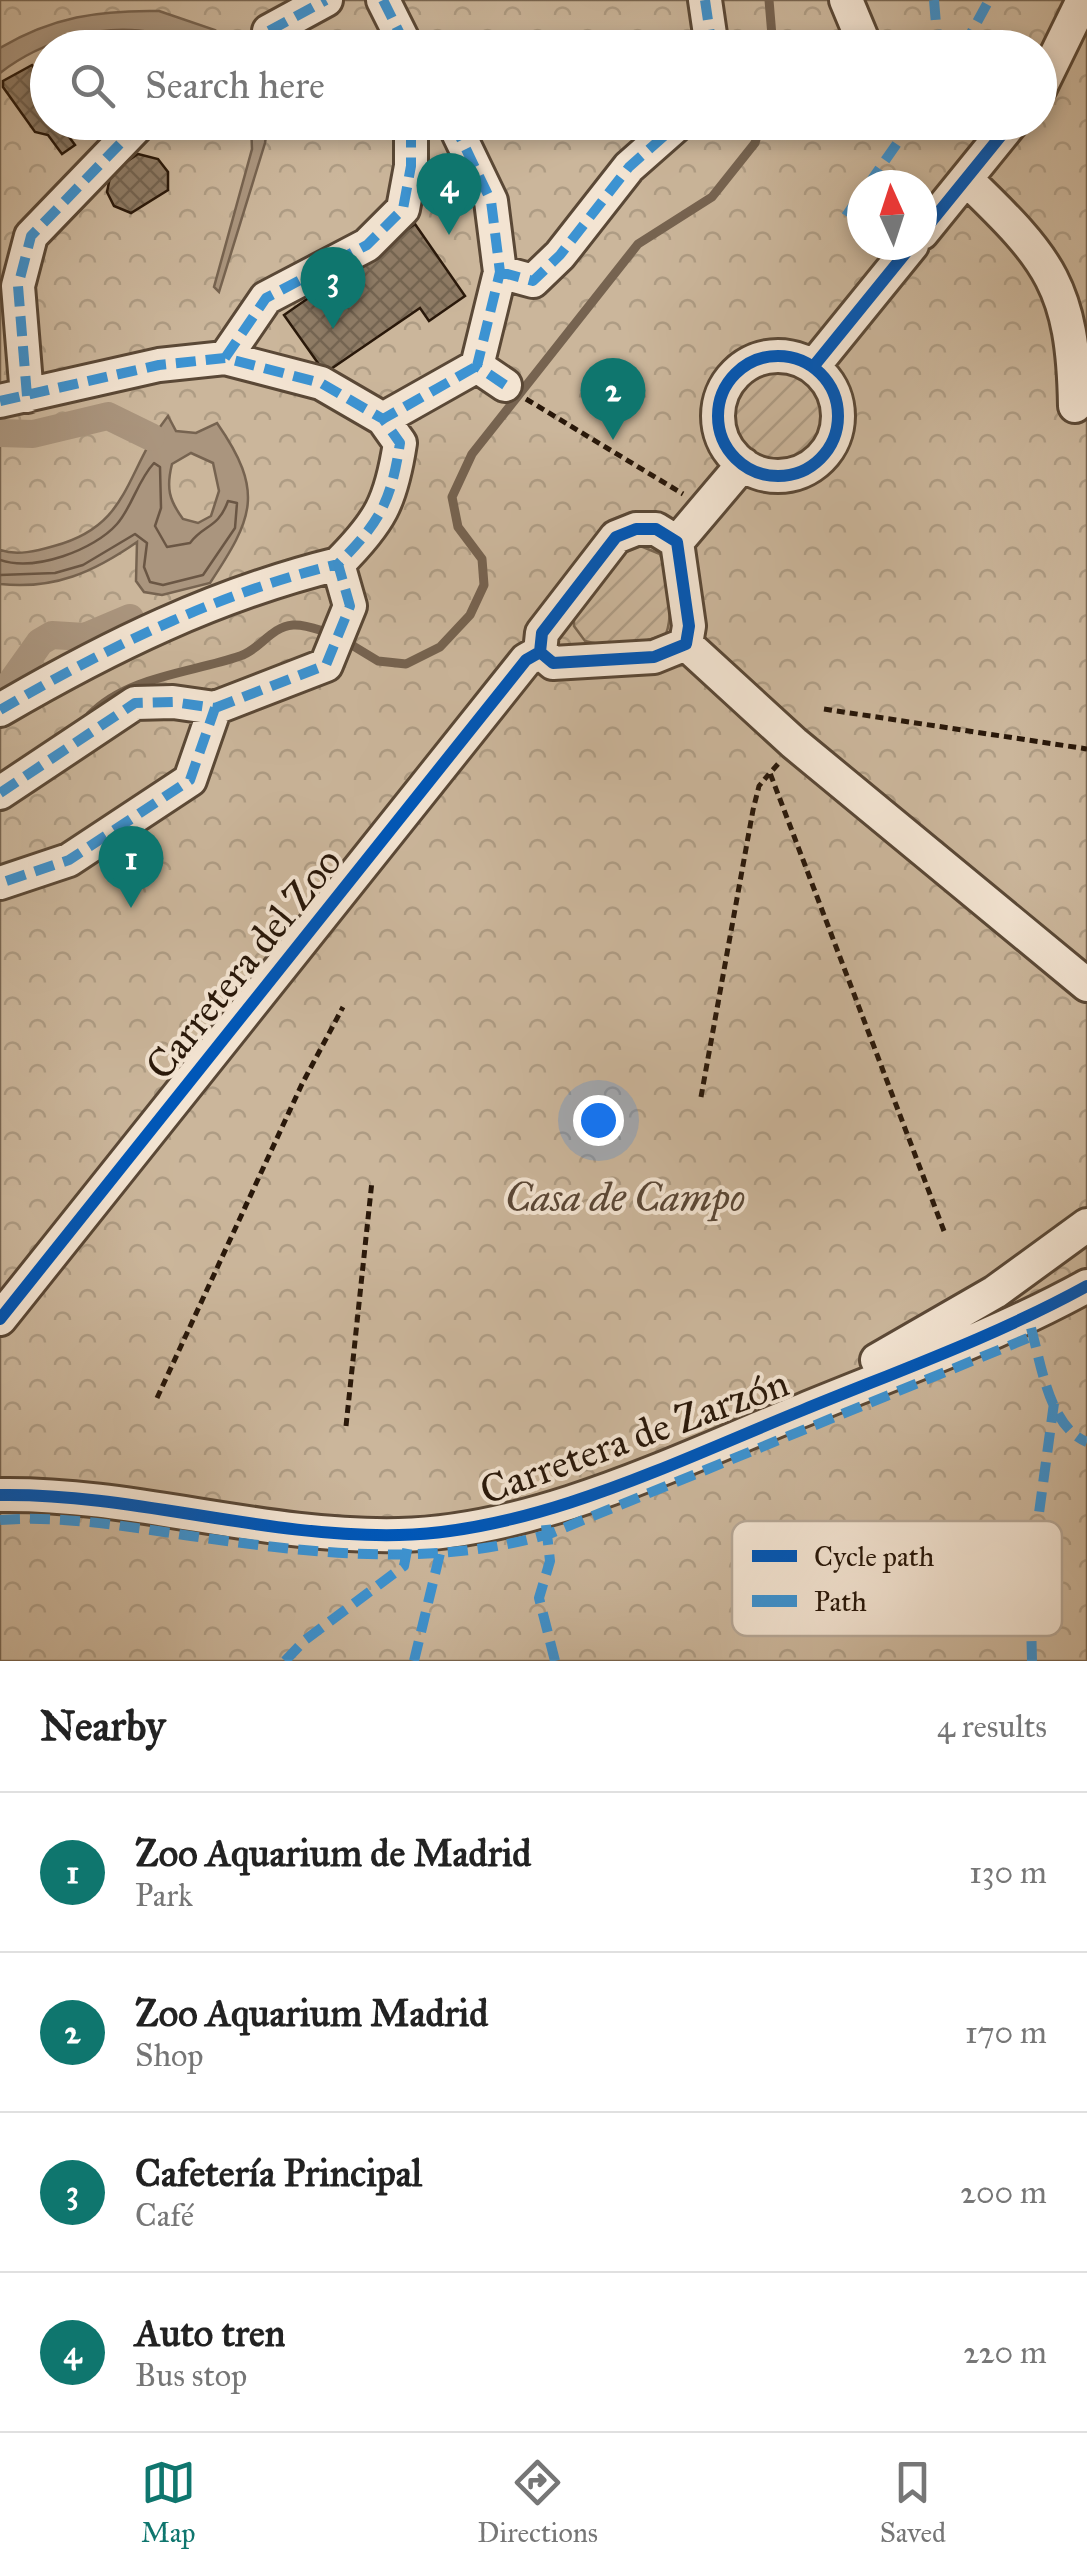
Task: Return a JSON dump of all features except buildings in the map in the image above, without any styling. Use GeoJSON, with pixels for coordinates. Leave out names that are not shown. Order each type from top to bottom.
{"type":"FeatureCollection","features":[{"type":"Feature","properties":{"kind":"street"},"geometry":{"type":"LineString","coordinates":[[271,30],[326,0]]}},
{"type":"Feature","properties":{"kind":"street"},"geometry":{"type":"LineString","coordinates":[[383,0],[397,30]]}},
{"type":"Feature","properties":{"kind":"street"},"geometry":{"type":"LineString","coordinates":[[705,0],[709,30]]}},
{"type":"Feature","properties":{"kind":"street"},"geometry":{"type":"LineString","coordinates":[[846,0],[858,30]]}},
{"type":"Feature","properties":{"kind":"street"},"geometry":{"type":"LineString","coordinates":[[1057,53],[1083,0]]}},
{"type":"Feature","properties":{"kind":"street"},"geometry":{"type":"LineString","coordinates":[[0,710],[96,654],[215,601],[338,564],[364,538],[392,494],[400,444],[384,419],[320,383],[225,358],[159,365],[14,399],[18,286],[31,236],[124,140]]}},
{"type":"Feature","properties":{"kind":"street"},"geometry":{"type":"LineString","coordinates":[[225,358],[266,298],[367,245],[403,209],[412,140]]}},
{"type":"Feature","properties":{"kind":"street"},"geometry":{"type":"LineString","coordinates":[[384,419],[477,366],[500,272],[491,200],[462,140]]}},
{"type":"Feature","properties":{"kind":"street"},"geometry":{"type":"LineString","coordinates":[[500,272],[532,281],[560,254],[629,168],[660,140]]}},
{"type":"Feature","properties":{"kind":"street"},"geometry":{"type":"LineString","coordinates":[[937,215],[967,180],[993,140]]}},
{"type":"Feature","properties":{"kind":"street"},"geometry":{"type":"LineString","coordinates":[[967,180],[1029,240],[1053,280],[1072,345],[1074,406]]}},
{"type":"Feature","properties":{"kind":"street"},"geometry":{"type":"LineString","coordinates":[[814,367],[900,260]]}},
{"type":"Feature","properties":{"kind":"street"},"geometry":{"type":"LineString","coordinates":[[780,356],[814,367],[836,400],[838,418],[825,452],[796,473],[777,476],[743,464],[720,434],[718,415],[730,379],[761,358],[780,356]]}},
{"type":"Feature","properties":{"kind":"street"},"geometry":{"type":"LineString","coordinates":[[477,366],[506,385]]}},
{"type":"Feature","properties":{"kind":"street"},"geometry":{"type":"LineString","coordinates":[[677,542],[743,464]]}},
{"type":"Feature","properties":{"kind":"street"},"geometry":{"type":"LineString","coordinates":[[677,542],[656,529],[636,529],[616,537],[542,633],[540,652],[553,663],[654,658],[686,644]]}},
{"type":"Feature","properties":{"kind":"street"},"geometry":{"type":"LineString","coordinates":[[677,542],[689,626],[686,644]]}},
{"type":"Feature","properties":{"kind":"street"},"geometry":{"type":"LineString","coordinates":[[0,793],[135,703],[173,702],[215,708],[326,664],[350,606],[338,564]]}},
{"type":"Feature","properties":{"kind":"street"},"geometry":{"type":"LineString","coordinates":[[686,644],[794,744],[1087,985]]}},
{"type":"Feature","properties":{"kind":"street","name":"Carretera del Zoo"},"geometry":{"type":"LineString","coordinates":[[0,1319],[284,958],[526,660],[540,652]]}},
{"type":"Feature","properties":{"kind":"street"},"geometry":{"type":"LineString","coordinates":[[0,883],[69,860],[190,780],[215,708]]}},
{"type":"Feature","properties":{"kind":"street","name":"Carretera de Zarzón"},"geometry":{"type":"LineString","coordinates":[[702,1451],[911,1342],[995,1292],[1087,1225]]}},
{"type":"Feature","properties":{"kind":"street","name":"Carretera de Zarzón"},"geometry":{"type":"LineString","coordinates":[[0,1495],[63,1498],[310,1533],[442,1533],[543,1511],[702,1451],[1028,1318],[1087,1286]]}},
{"type":"Feature","properties":{"kind":"path"},"geometry":{"type":"LineString","coordinates":[[536,406],[708,508]]}},
{"type":"Feature","properties":{"kind":"path"},"geometry":{"type":"LineString","coordinates":[[824,709],[1087,749]]}},
{"type":"Feature","properties":{"kind":"path"},"geometry":{"type":"LineString","coordinates":[[701,1097],[756,798],[784,758]]}},
{"type":"Feature","properties":{"kind":"path"},"geometry":{"type":"LineString","coordinates":[[770,773],[944,1231]]}},
{"type":"Feature","properties":{"kind":"path"},"geometry":{"type":"LineString","coordinates":[[157,1398],[302,1084],[343,1008]]}},
{"type":"Feature","properties":{"kind":"path"},"geometry":{"type":"LineString","coordinates":[[346,1426],[372,1181]]}},
{"type":"Feature","properties":{"kind":"green space","name":"Casa de Campo"},"geometry":{"type":"Polygon","coordinates":[[[0,0],[1087,0],[1087,1661],[0,1661],[0,0]]]}},
{"type":"Feature","properties":{"kind":"green space"},"geometry":{"type":"Polygon","coordinates":[[[778,369],[796,373],[812,383],[822,399],[826,417],[822,435],[812,451],[796,461],[778,465],[760,461],[744,451],[734,435],[730,417],[734,399],[744,383],[760,373],[778,369]]]}},
{"type":"Feature","properties":{"kind":"green space"},"geometry":{"type":"Polygon","coordinates":[[[638,545],[660,554],[663,563],[670,605],[666,634],[626,644],[585,641],[574,626],[574,615],[625,553],[638,545]]]}},
{"type":"Feature","properties":{"kind":"water"},"geometry":{"type":"Polygon","coordinates":[[[159,11],[215,30],[36,30],[76,17],[159,11]]]}},
{"type":"Feature","properties":{"kind":"water"},"geometry":{"type":"Polygon","coordinates":[[[30,32],[30,54],[0,73],[0,48],[30,32]]]}},
{"type":"Feature","properties":{"kind":"water"},"geometry":{"type":"Polygon","coordinates":[[[252,140],[265,140],[219,292],[214,287],[252,140]]]}},
{"type":"Feature","properties":{"kind":"water"},"geometry":{"type":"Polygon","coordinates":[[[168,416],[176,431],[196,433],[217,423],[242,468],[248,504],[244,522],[210,583],[162,595],[144,592],[136,581],[137,542],[73,576],[38,584],[0,584],[0,550],[20,553],[47,548],[99,525],[124,494],[168,416]],[[191,453],[172,464],[170,493],[183,519],[198,523],[211,516],[219,491],[213,463],[191,453]]]}},
{"type":"Feature","properties":{"kind":"waterway"},"geometry":{"type":"LineString","coordinates":[[769,0],[772,30]]}},
{"type":"Feature","properties":{"kind":"waterway"},"geometry":{"type":"LineString","coordinates":[[350,644],[378,661],[406,664],[440,647],[470,615],[484,585],[482,559],[458,527],[452,497],[472,454],[638,244],[712,197],[756,140]]}},
{"type":"Feature","properties":{"kind":"waterway"},"geometry":{"type":"LineString","coordinates":[[0,433],[33,434],[108,416],[151,437]]}},
{"type":"Feature","properties":{"kind":"waterway"},"geometry":{"type":"LineString","coordinates":[[0,698],[40,642],[52,635],[85,637],[130,618]]}},
{"type":"Feature","properties":{"kind":"waterway"},"geometry":{"type":"LineString","coordinates":[[90,715],[105,702],[141,684],[247,653],[285,627],[302,625],[330,633]]}},
{"type":"Feature","properties":{"kind":"marked path"},"geometry":{"type":"LineString","coordinates":[[271,30],[326,0]]}},
{"type":"Feature","properties":{"kind":"marked path"},"geometry":{"type":"LineString","coordinates":[[383,0],[398,30]]}},
{"type":"Feature","properties":{"kind":"marked path"},"geometry":{"type":"LineString","coordinates":[[705,0],[709,30]]}},
{"type":"Feature","properties":{"kind":"marked path"},"geometry":{"type":"LineString","coordinates":[[934,0],[936,30]]}},
{"type":"Feature","properties":{"kind":"marked path"},"geometry":{"type":"LineString","coordinates":[[973,30],[989,0]]}},
{"type":"Feature","properties":{"kind":"marked path"},"geometry":{"type":"LineString","coordinates":[[27,396],[18,286],[31,236],[124,140]]}},
{"type":"Feature","properties":{"kind":"marked path"},"geometry":{"type":"LineString","coordinates":[[225,358],[266,298],[367,245],[403,209],[411,140]]}},
{"type":"Feature","properties":{"kind":"marked path"},"geometry":{"type":"LineString","coordinates":[[462,140],[491,201],[500,272],[477,366],[505,385]]}},
{"type":"Feature","properties":{"kind":"marked path"},"geometry":{"type":"LineString","coordinates":[[500,272],[533,281],[560,255],[629,167],[660,140]]}},
{"type":"Feature","properties":{"kind":"marked path"},"geometry":{"type":"LineString","coordinates":[[878,170],[899,140]]}},
{"type":"Feature","properties":{"kind":"marked path"},"geometry":{"type":"LineString","coordinates":[[0,401],[159,365],[225,358],[321,383],[383,419]]}},
{"type":"Feature","properties":{"kind":"marked path"},"geometry":{"type":"LineString","coordinates":[[215,708],[326,665],[350,606],[338,564],[374,523],[388,496],[396,463],[400,443],[383,419],[477,366]]}},
{"type":"Feature","properties":{"kind":"marked path"},"geometry":{"type":"LineString","coordinates":[[0,710],[164,625],[249,591],[338,564]]}},
{"type":"Feature","properties":{"kind":"marked path"},"geometry":{"type":"LineString","coordinates":[[0,793],[135,703],[173,702],[215,708],[190,780],[69,860],[0,883]]}},
{"type":"Feature","properties":{"kind":"marked path"},"geometry":{"type":"LineString","coordinates":[[1031,1328],[1055,1409],[1074,1434],[1087,1442]]}},
{"type":"Feature","properties":{"kind":"marked path"},"geometry":{"type":"LineString","coordinates":[[0,1520],[72,1520],[326,1552],[416,1554],[505,1545],[549,1534],[1033,1336]]}},
{"type":"Feature","properties":{"kind":"marked path"},"geometry":{"type":"LineString","coordinates":[[1038,1521],[1054,1403]]}},
{"type":"Feature","properties":{"kind":"marked path"},"geometry":{"type":"LineString","coordinates":[[546,1525],[550,1561],[539,1598],[555,1661]]}},
{"type":"Feature","properties":{"kind":"marked path"},"geometry":{"type":"LineString","coordinates":[[285,1661],[305,1640],[404,1566],[408,1545]]}},
{"type":"Feature","properties":{"kind":"marked path"},"geometry":{"type":"LineString","coordinates":[[414,1661],[442,1545]]}},
{"type":"Feature","properties":{"kind":"marked path"},"geometry":{"type":"LineString","coordinates":[[1031,1636],[1032,1661]]}},
{"type":"Feature","properties":{"kind":"cycle path"},"geometry":{"type":"LineString","coordinates":[[937,214],[997,140]]}},
{"type":"Feature","properties":{"kind":"cycle path"},"geometry":{"type":"LineString","coordinates":[[813,367],[900,260]]}},
{"type":"Feature","properties":{"kind":"cycle path"},"geometry":{"type":"LineString","coordinates":[[778,356],[801,361],[820,374],[833,393],[838,416],[833,439],[820,458],[801,471],[778,476],[755,471],[736,458],[723,439],[718,416],[723,393],[736,374],[755,361],[778,356]]}},
{"type":"Feature","properties":{"kind":"cycle path"},"geometry":{"type":"LineString","coordinates":[[636,529],[656,529],[677,542],[689,626],[686,644],[654,657],[553,663],[540,652],[542,633],[616,537],[636,529]]}},
{"type":"Feature","properties":{"kind":"cycle path"},"geometry":{"type":"LineString","coordinates":[[0,1319],[526,660],[540,652]]}},
{"type":"Feature","properties":{"kind":"cycle path"},"geometry":{"type":"LineString","coordinates":[[0,1495],[100,1501],[349,1534],[451,1531],[554,1508],[656,1471],[982,1337],[1087,1286]]}},
{"type":"Feature","properties":{"kind":"place","name":"Auto tren"},"geometry":{"type":"Point","coordinates":[449,235]}},
{"type":"Feature","properties":{"kind":"place","name":"Cafetería Principal"},"geometry":{"type":"Point","coordinates":[333,329]}},
{"type":"Feature","properties":{"kind":"place","name":"Zoo Aquarium Madrid"},"geometry":{"type":"Point","coordinates":[613,440]}},
{"type":"Feature","properties":{"kind":"place","name":"Zoo Aquarium de Madrid"},"geometry":{"type":"Point","coordinates":[131,908]}}]}
